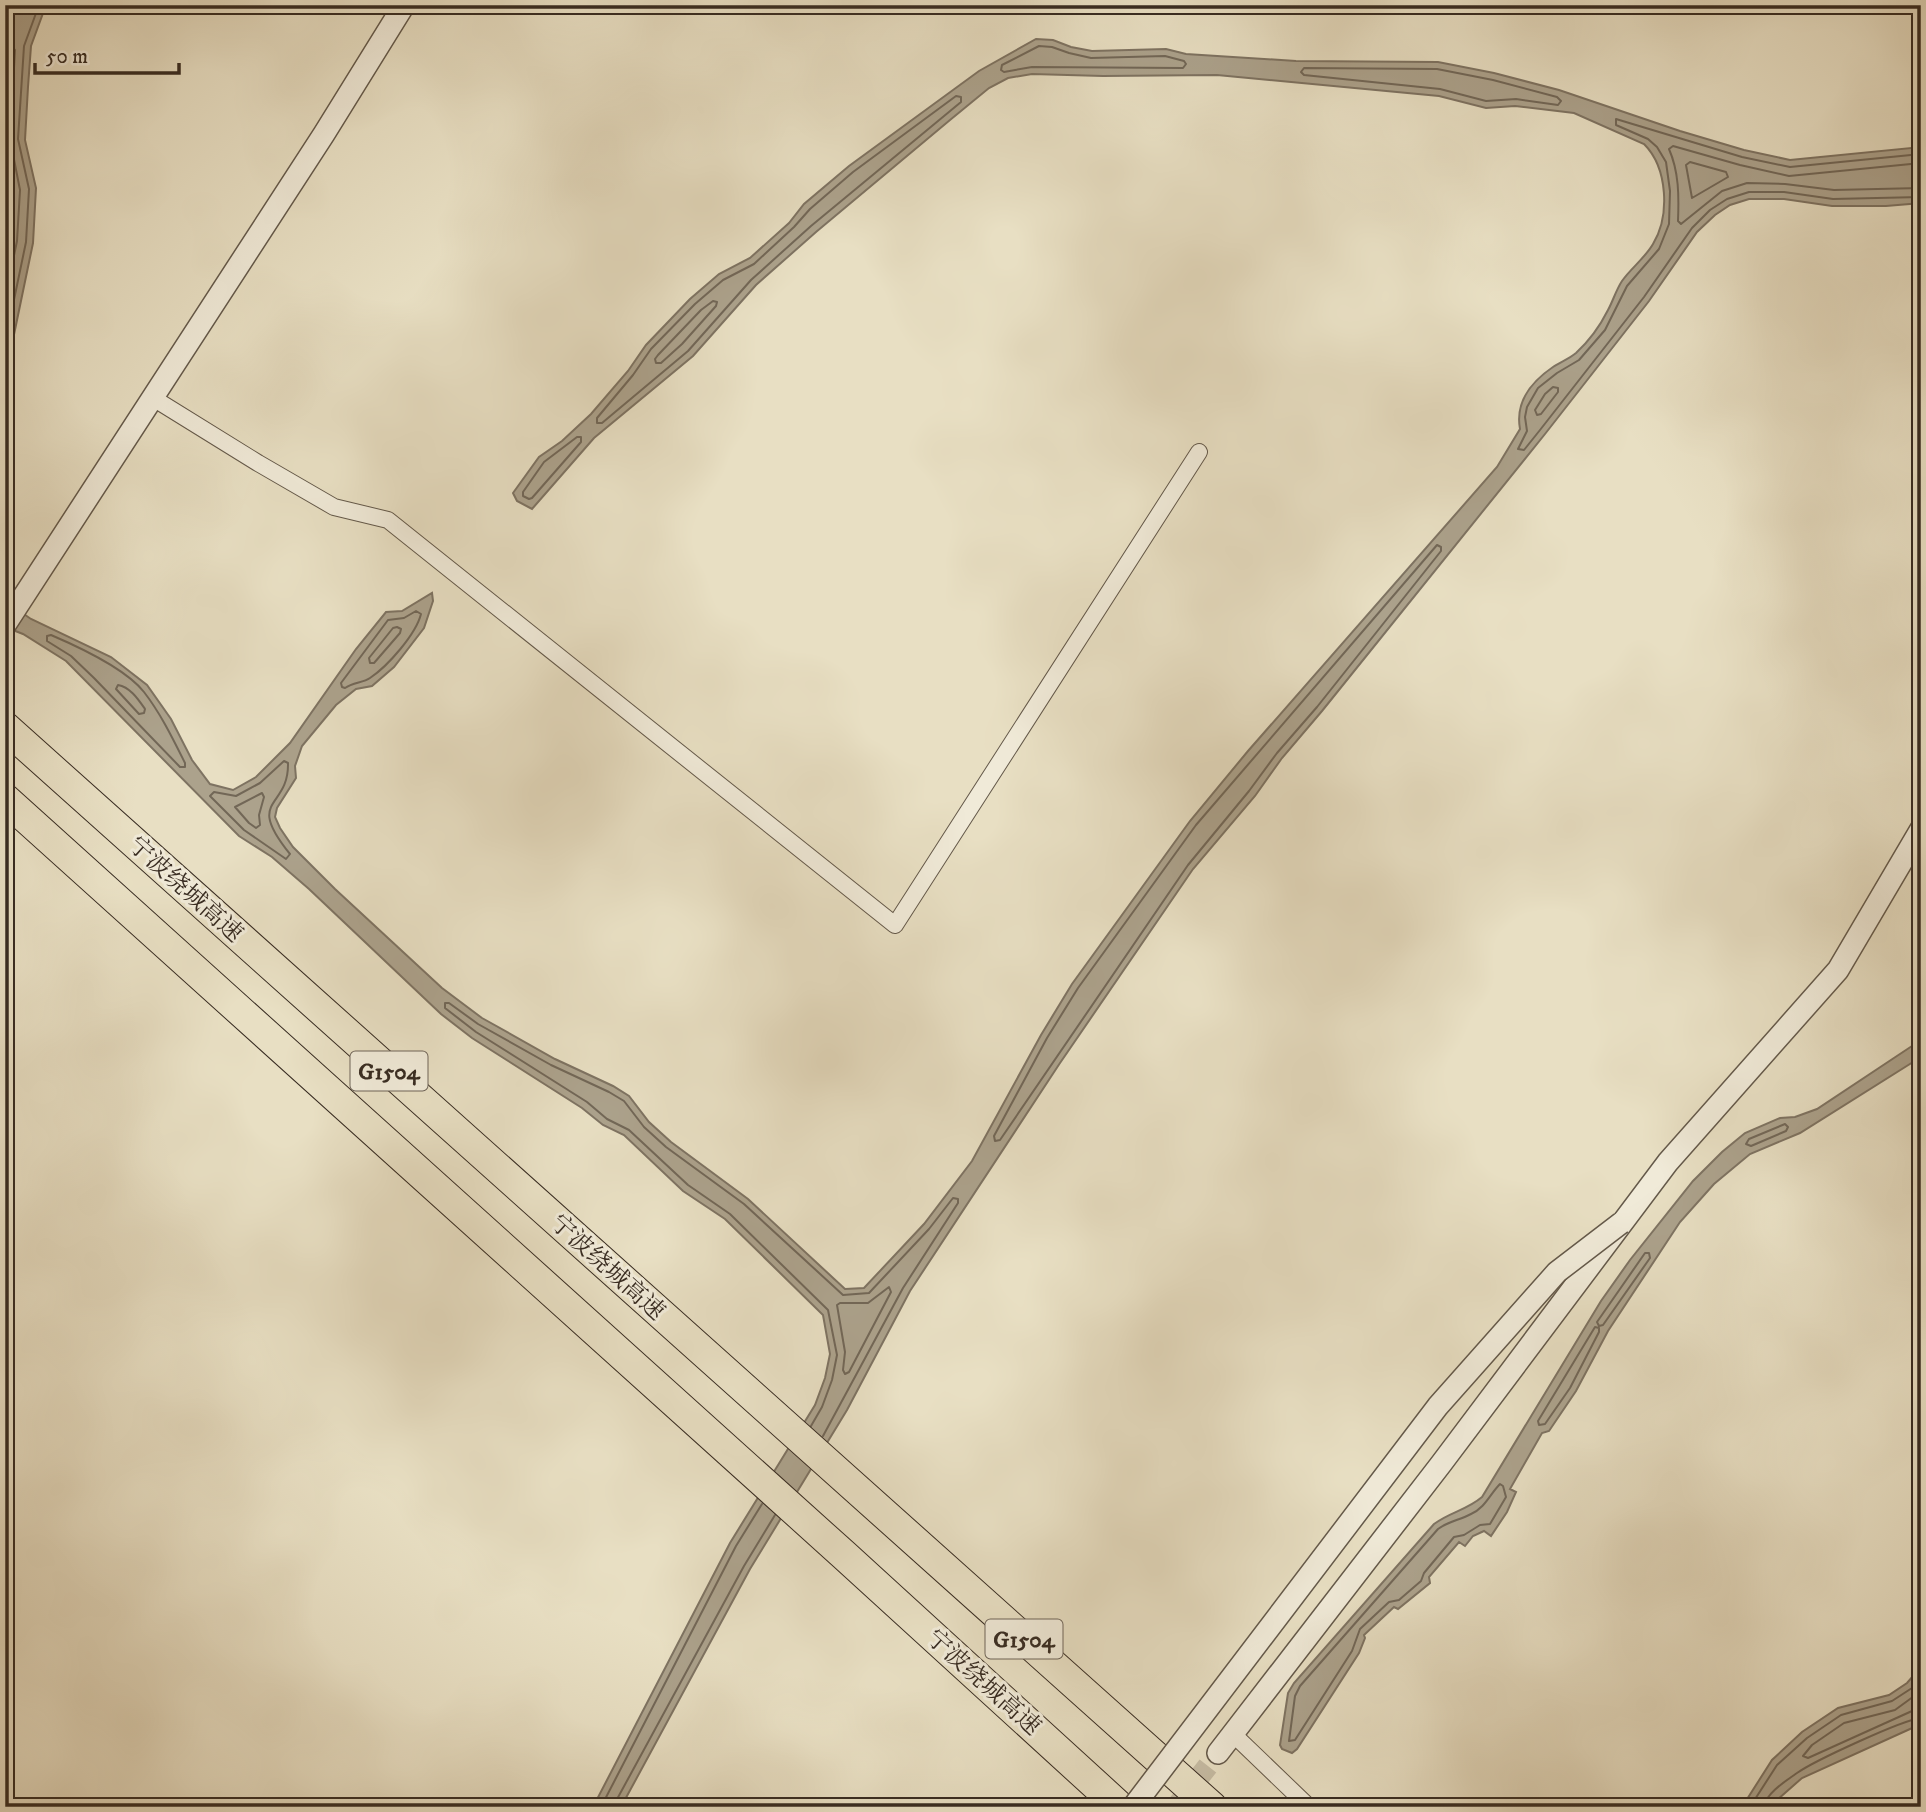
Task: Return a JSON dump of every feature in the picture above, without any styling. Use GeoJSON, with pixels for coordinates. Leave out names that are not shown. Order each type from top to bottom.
{"type":"FeatureCollection","features":[{"type":"Feature","properties":{"kind":"highway","name":"宁波绕城高速"},"geometry":{"type":"LineString","coordinates":[[5,727],[1212,1807]]}},
{"type":"Feature","properties":{"kind":"highway","name":"宁波绕城高速"},"geometry":{"type":"LineString","coordinates":[[5,799],[1120,1807]]}},
{"type":"Feature","properties":{"kind":"street"},"geometry":{"type":"LineString","coordinates":[[5,625],[324,134],[404,5]]}},
{"type":"Feature","properties":{"kind":"street"},"geometry":{"type":"LineString","coordinates":[[153,398],[334,507],[388,520],[895,925],[1199,452]]}},
{"type":"Feature","properties":{"kind":"street"},"geometry":{"type":"LineString","coordinates":[[1218,1753],[1441,1464],[1668,1162],[1838,971],[1921,829]]}},
{"type":"Feature","properties":{"kind":"street"},"geometry":{"type":"LineString","coordinates":[[1133,1807],[1438,1406],[1557,1272],[1621,1223]]}},
{"type":"Feature","properties":{"kind":"street"},"geometry":{"type":"LineString","coordinates":[[1233,1734],[1309,1807]]}},
{"type":"Feature","properties":{"kind":"water"},"geometry":{"type":"Polygon","coordinates":[[[13,5],[46,5],[31,46],[25,140],[36,188],[33,243],[5,378],[5,50],[13,5]]]}},
{"type":"Feature","properties":{"kind":"water"},"geometry":{"type":"Polygon","coordinates":[[[1036,39],[1053,40],[1092,51],[1166,49],[1186,54],[1296,61],[1438,62],[1559,90],[1680,131],[1790,160],[1921,147],[1921,203],[1832,206],[1784,199],[1749,199],[1730,205],[1697,232],[1649,301],[1545,434],[1282,758],[1255,796],[1193,869],[1060,1063],[910,1291],[847,1410],[750,1569],[621,1807],[593,1807],[730,1543],[815,1405],[830,1354],[823,1315],[725,1219],[683,1191],[624,1135],[603,1125],[582,1108],[472,1038],[441,1014],[309,889],[272,857],[239,836],[66,661],[23,634],[5,627],[5,601],[31,619],[111,657],[147,685],[171,719],[192,760],[210,784],[233,790],[256,777],[290,743],[356,649],[386,612],[402,611],[432,593],[433,601],[424,628],[394,667],[372,686],[356,689],[336,705],[302,746],[295,766],[296,778],[277,808],[275,817],[280,828],[293,847],[335,889],[442,988],[482,1018],[629,1096],[649,1122],[671,1142],[748,1199],[845,1289],[864,1288],[924,1224],[972,1161],[1072,984],[1190,821],[1497,467],[1520,429],[1520,410],[1526,394],[1545,373],[1580,349],[1598,328],[1622,281],[1653,244],[1664,206],[1658,166],[1644,144],[1574,113],[1515,106],[1486,108],[1439,96],[1217,75],[1032,74],[1008,78],[989,88],[950,120],[756,285],[693,356],[594,438],[532,509],[517,501],[513,493],[539,457],[562,441],[591,414],[628,371],[646,345],[690,299],[719,274],[750,258],[789,223],[804,204],[849,166],[979,71],[1036,39]]]}},
{"type":"Feature","properties":{"kind":"water"},"geometry":{"type":"Polygon","coordinates":[[[1921,1040],[1921,1057],[1800,1133],[1750,1154],[1714,1184],[1680,1222],[1608,1331],[1576,1391],[1549,1431],[1542,1433],[1510,1489],[1516,1492],[1491,1536],[1484,1531],[1473,1536],[1465,1546],[1459,1542],[1429,1577],[1430,1583],[1398,1609],[1394,1607],[1364,1635],[1359,1653],[1297,1749],[1292,1753],[1282,1749],[1280,1745],[1288,1693],[1294,1683],[1434,1524],[1482,1497],[1601,1301],[1693,1181],[1745,1133],[1780,1118],[1795,1117],[1817,1109],[1921,1040]]]}},
{"type":"Feature","properties":{"kind":"water"},"geometry":{"type":"Polygon","coordinates":[[[1921,1667],[1921,1724],[1802,1778],[1769,1807],[1742,1807],[1772,1760],[1802,1732],[1838,1708],[1889,1695],[1907,1683],[1921,1667]]]}},
{"type":"Feature","properties":{"kind":"tunnel"},"geometry":{"type":"LineString","coordinates":[[1176,1807],[1218,1753]]}}]}
